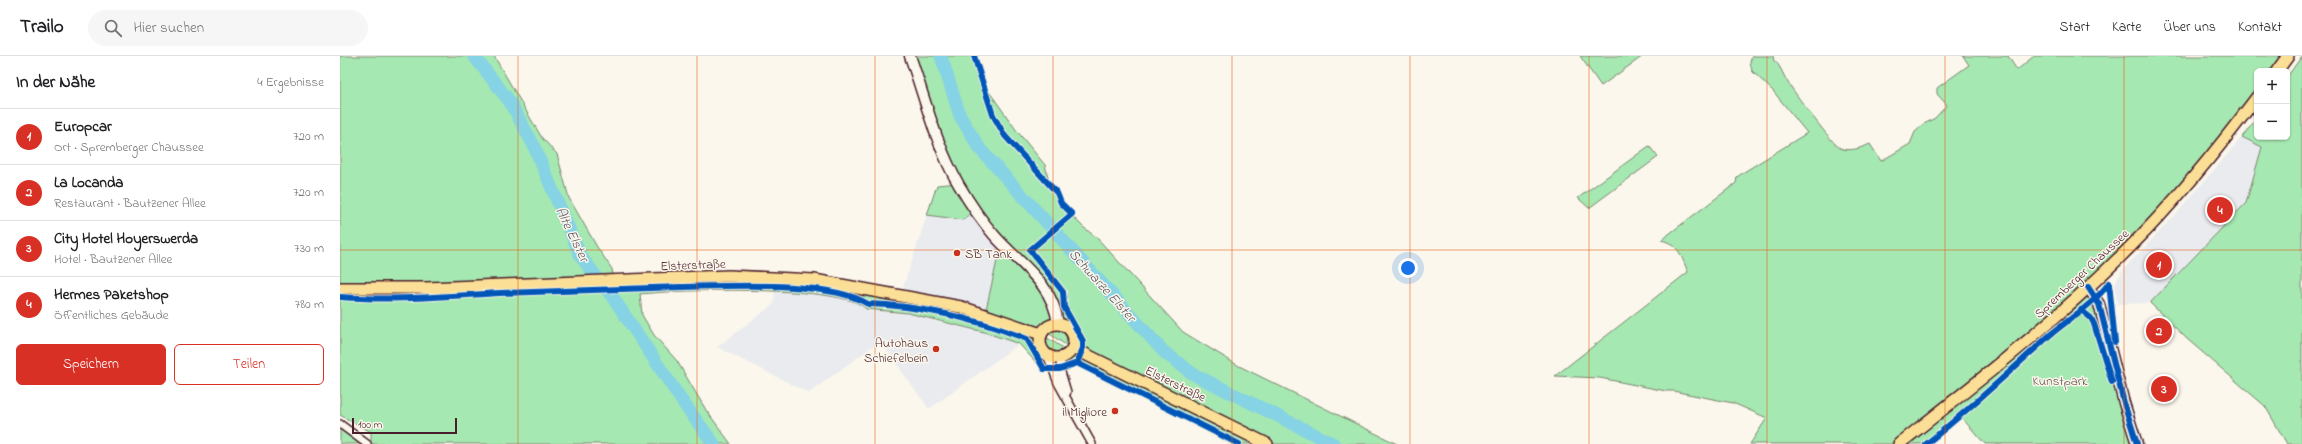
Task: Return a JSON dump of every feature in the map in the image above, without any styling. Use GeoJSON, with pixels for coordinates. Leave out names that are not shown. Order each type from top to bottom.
{"type":"FeatureCollection","features":[{"type":"Feature","properties":{"kind":"main road"},"geometry":{"type":"LineString","coordinates":[[910,56],[941,144],[958,183],[974,210],[994,235],[1044,286],[1057,311],[1058,324]]}},
{"type":"Feature","properties":{"kind":"main road"},"geometry":{"type":"LineString","coordinates":[[2279,68],[2288,56]]}},
{"type":"Feature","properties":{"kind":"main road","name":"Spremberger Chaussee"},"geometry":{"type":"LineString","coordinates":[[1899,444],[2011,355],[2088,287],[2132,245],[2172,201],[2254,101]]}},
{"type":"Feature","properties":{"kind":"main road","name":"Elsterstraße"},"geometry":{"type":"LineString","coordinates":[[340,288],[426,288],[729,276],[814,280],[960,307],[1041,334]]}},
{"type":"Feature","properties":{"kind":"main road"},"geometry":{"type":"LineString","coordinates":[[2088,287],[2099,304],[2124,403],[2137,444]]}},
{"type":"Feature","properties":{"kind":"main road"},"geometry":{"type":"LineString","coordinates":[[1058,324],[1066,326],[1073,334],[1073,348],[1070,353],[1061,358],[1048,357],[1044,354],[1039,344],[1041,334],[1048,326],[1058,324]]}},
{"type":"Feature","properties":{"kind":"main road","name":"Elsterstraße"},"geometry":{"type":"LineString","coordinates":[[1073,348],[1267,444]]}},
{"type":"Feature","properties":{"kind":"street"},"geometry":{"type":"LineString","coordinates":[[1048,357],[1058,383],[1070,402],[1092,444]]}},
{"type":"Feature","properties":{"kind":"street"},"geometry":{"type":"LineString","coordinates":[[1061,358],[1060,374],[1070,402]]}},
{"type":"Feature","properties":{"kind":"street"},"geometry":{"type":"LineString","coordinates":[[340,424],[367,444]]}},
{"type":"Feature","properties":{"kind":"shaded area"},"geometry":{"type":"Polygon","coordinates":[[[2242,137],[2262,147],[2246,203],[2150,303],[2117,304],[2115,283],[2122,271],[2178,212],[2242,137]]]}},
{"type":"Feature","properties":{"kind":"shaded area"},"geometry":{"type":"Polygon","coordinates":[[[974,210],[1001,243],[985,314],[901,294],[927,215],[963,220],[974,210]]]}},
{"type":"Feature","properties":{"kind":"shaded area"},"geometry":{"type":"Polygon","coordinates":[[[775,290],[818,294],[852,300],[861,303],[866,309],[908,313],[984,332],[1019,344],[929,409],[880,341],[809,393],[717,347],[774,304],[775,290]]]}},
{"type":"Feature","properties":{"kind":"green space"},"geometry":{"type":"Polygon","coordinates":[[[340,56],[494,56],[542,138],[557,154],[569,198],[597,247],[612,269],[614,281],[715,276],[794,279],[826,282],[891,292],[923,298],[985,314],[1001,243],[1044,287],[1056,311],[1058,322],[1056,308],[1051,296],[1043,284],[1024,263],[994,235],[967,197],[974,210],[963,220],[927,215],[937,185],[958,183],[941,144],[910,56],[974,56],[983,83],[1017,131],[1045,165],[1050,185],[1023,157],[1057,194],[1060,203],[1083,227],[1097,238],[1183,332],[1239,366],[1397,444],[1269,444],[1093,359],[1265,444],[1231,444],[1078,365],[1066,371],[1043,370],[1019,344],[984,332],[908,313],[866,309],[852,301],[827,296],[795,292],[759,291],[722,290],[640,294],[642,315],[654,335],[677,361],[706,410],[731,444],[371,444],[371,432],[340,415],[340,56]],[[1053,324],[1044,328],[1039,333],[1039,344],[1052,367],[1049,357],[1059,358],[1067,356],[1072,350],[1074,343],[1070,329],[1063,325],[1053,324]]]}},
{"type":"Feature","properties":{"kind":"green space"},"geometry":{"type":"Polygon","coordinates":[[[1580,56],[1643,56],[1601,86],[1580,56]]]}},
{"type":"Feature","properties":{"kind":"green space"},"geometry":{"type":"Polygon","coordinates":[[[1752,56],[1773,56],[1774,61],[1780,67],[1787,81],[1836,145],[1840,148],[1852,150],[1870,144],[1881,161],[1910,144],[1915,132],[1924,124],[1935,118],[1947,105],[1937,94],[1937,88],[1969,65],[1963,56],[2008,56],[2017,70],[2034,56],[2287,56],[2278,68],[2254,68],[2254,99],[2228,133],[2102,274],[1897,444],[1750,444],[1767,418],[1733,403],[1600,378],[1555,376],[1688,272],[1676,248],[1672,244],[1661,240],[1736,183],[1737,177],[1807,133],[1773,91],[1752,71],[1750,62],[1752,56]]]}},
{"type":"Feature","properties":{"kind":"green space"},"geometry":{"type":"Polygon","coordinates":[[[2302,56],[2302,444],[2287,444],[2265,406],[2187,339],[2150,303],[2246,203],[2262,147],[2242,137],[2254,122],[2254,140],[2290,140],[2290,73],[2302,56]]]}},
{"type":"Feature","properties":{"kind":"green space"},"geometry":{"type":"Polygon","coordinates":[[[1649,146],[1658,157],[1589,208],[1578,198],[1649,146]]]}},
{"type":"Feature","properties":{"kind":"green space","name":"Kunstpark"},"geometry":{"type":"Polygon","coordinates":[[[2088,288],[2095,298],[2135,444],[1985,444],[1961,417],[1926,444],[1900,444],[2088,288]]]}},
{"type":"Feature","properties":{"kind":"green space"},"geometry":{"type":"Polygon","coordinates":[[[1057,328],[1066,333],[1067,346],[1047,332],[1057,328]]]}},
{"type":"Feature","properties":{"kind":"green space"},"geometry":{"type":"Polygon","coordinates":[[[1044,336],[1065,349],[1056,353],[1049,351],[1044,346],[1044,336]]]}},
{"type":"Feature","properties":{"kind":"green space"},"geometry":{"type":"Polygon","coordinates":[[[340,425],[367,444],[340,444],[340,425]]]}},
{"type":"Feature","properties":{"kind":"waterway","name":"Alte Elster"},"geometry":{"type":"LineString","coordinates":[[474,56],[510,102],[533,144],[581,257],[614,299],[684,404],[714,444]]}},
{"type":"Feature","properties":{"kind":"waterway","name":"Schwarze Elster"},"geometry":{"type":"LineString","coordinates":[[941,56],[960,116],[980,149],[1164,352],[1193,374],[1334,444]]}},
{"type":"Feature","properties":{"kind":"cycle path"},"geometry":{"type":"LineString","coordinates":[[340,297],[440,297],[500,293],[724,286],[778,286],[804,288],[829,291],[851,296],[868,304],[889,305],[929,311],[989,325],[1027,339],[1044,369],[1060,369],[1077,363],[1083,348],[1083,341],[1064,307],[1063,292],[1030,250],[1072,214],[1061,203],[1057,193],[1005,136],[993,115],[974,56]]}},
{"type":"Feature","properties":{"kind":"cycle path"},"geometry":{"type":"LineString","coordinates":[[2109,283],[2115,342]]}},
{"type":"Feature","properties":{"kind":"cycle path"},"geometry":{"type":"LineString","coordinates":[[1926,444],[2050,335],[2096,298],[2109,283]]}},
{"type":"Feature","properties":{"kind":"cycle path"},"geometry":{"type":"LineString","coordinates":[[2088,287],[2099,304],[2124,403],[2137,444]]}},
{"type":"Feature","properties":{"kind":"cycle path"},"geometry":{"type":"LineString","coordinates":[[2081,310],[2091,318],[2094,324],[2112,382]]}},
{"type":"Feature","properties":{"kind":"cycle path"},"geometry":{"type":"LineString","coordinates":[[1077,363],[1239,444]]}},
{"type":"Feature","properties":{"kind":"place","name":"Hermes Paketshop"},"geometry":{"type":"Point","coordinates":[2220,210]}},
{"type":"Feature","properties":{"kind":"place","name":"SB Tank"},"geometry":{"type":"Point","coordinates":[957,253]}},
{"type":"Feature","properties":{"kind":"place","name":"Europcar"},"geometry":{"type":"Point","coordinates":[2159,265]}},
{"type":"Feature","properties":{"kind":"place","name":"La Locanda"},"geometry":{"type":"Point","coordinates":[2159,331]}},
{"type":"Feature","properties":{"kind":"place","name":"Autohaus Schiefelbein"},"geometry":{"type":"Point","coordinates":[936,349]}},
{"type":"Feature","properties":{"kind":"place","name":"City Hotel Hoyerswerda"},"geometry":{"type":"Point","coordinates":[2164,389]}},
{"type":"Feature","properties":{"kind":"place","name":"il Migliore"},"geometry":{"type":"Point","coordinates":[1115,411]}}]}
